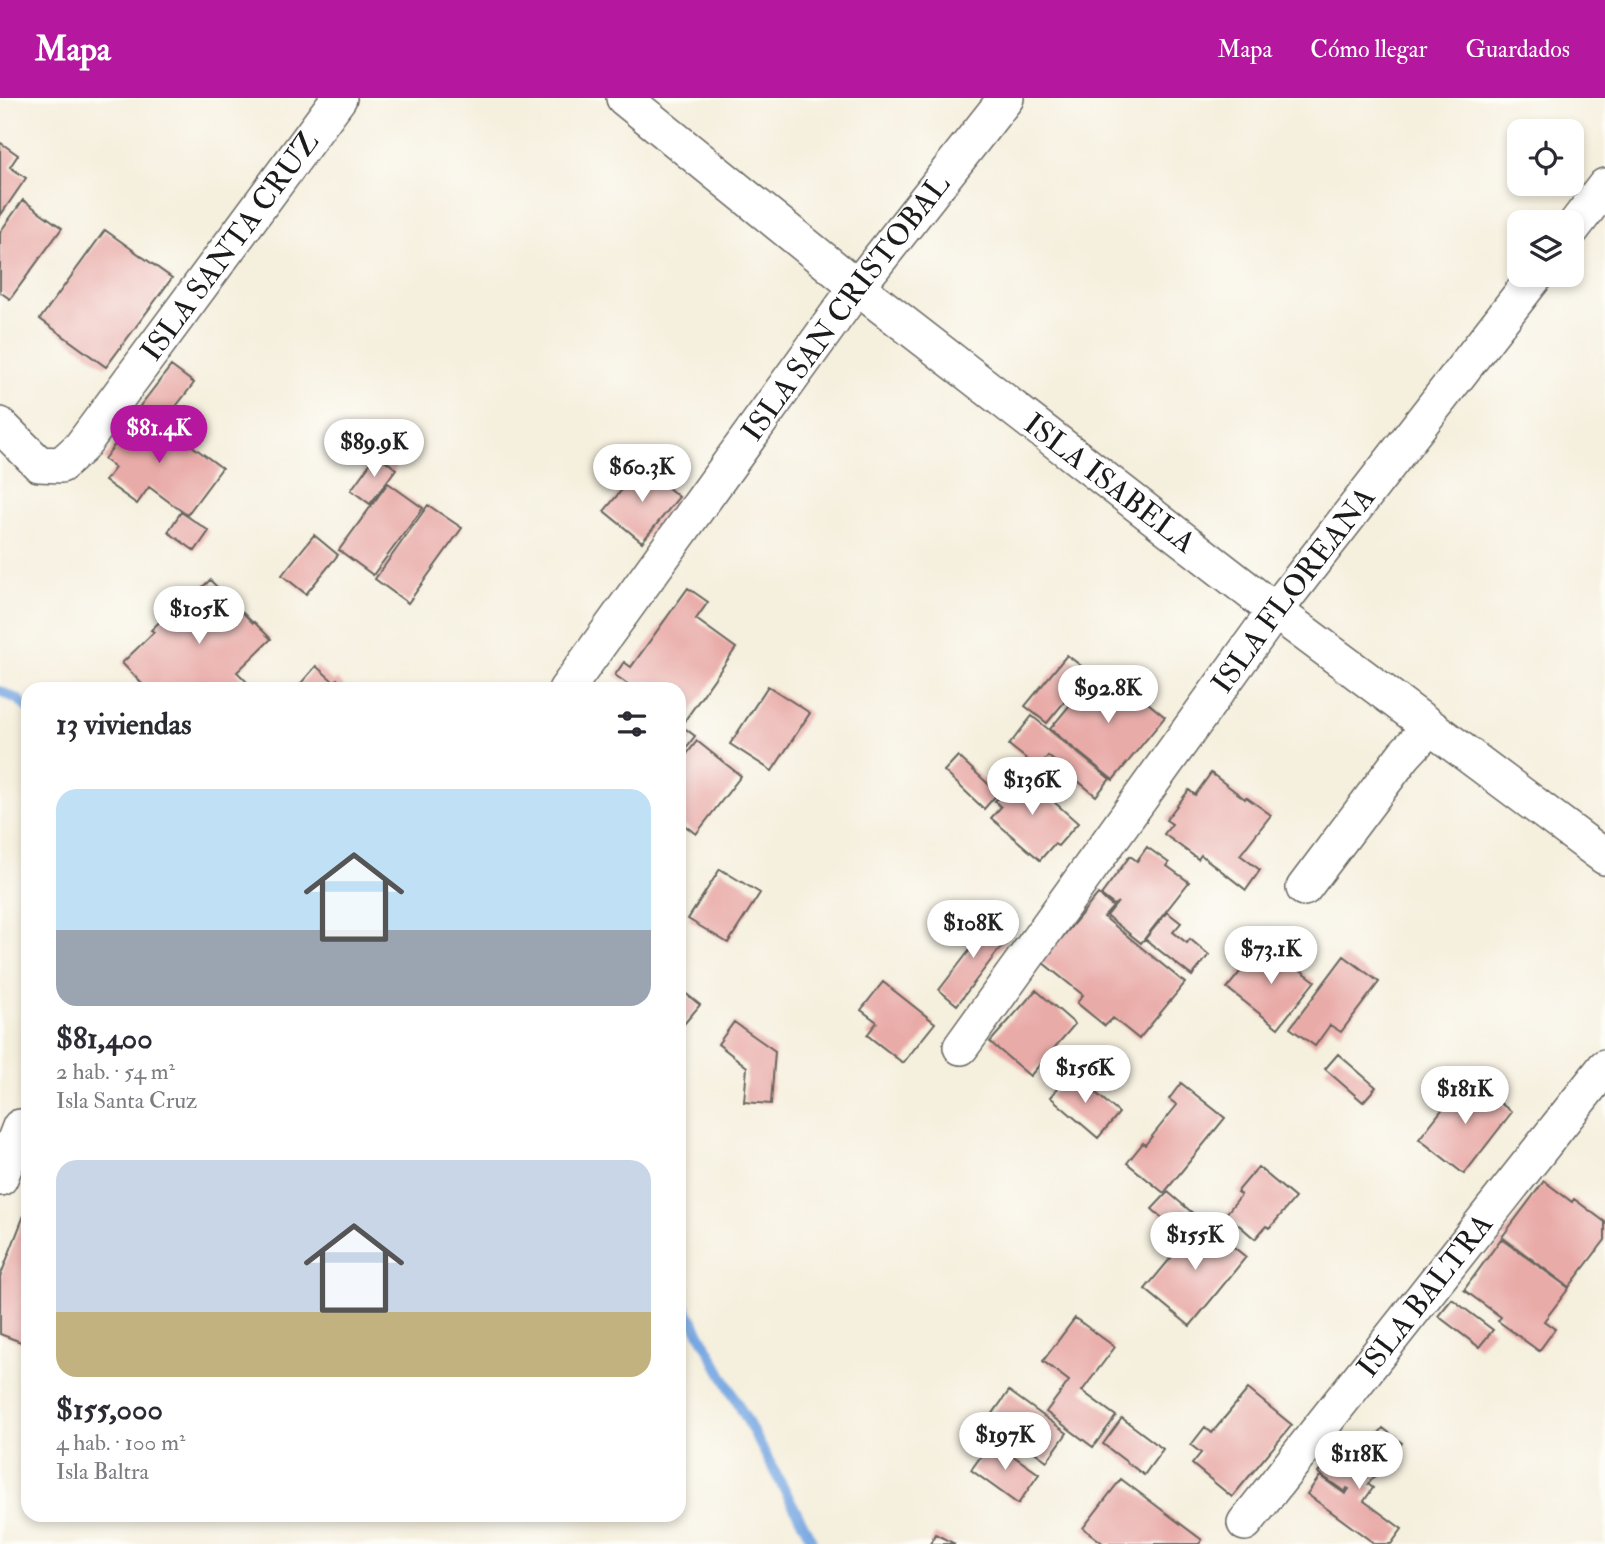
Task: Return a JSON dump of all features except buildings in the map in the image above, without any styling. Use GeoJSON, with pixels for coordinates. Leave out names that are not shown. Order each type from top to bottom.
{"type":"FeatureCollection","features":[{"type":"Feature","properties":{"kind":"street","name":"ISLA SANTA CRUZ"},"geometry":{"type":"LineString","coordinates":[[0,425],[38,464],[61,465],[81,447],[339,98]]}},
{"type":"Feature","properties":{"kind":"street","name":"ISLA ISABELA"},"geometry":{"type":"LineString","coordinates":[[624,98],[662,110],[857,287],[1275,611],[1605,857]]}},
{"type":"Feature","properties":{"kind":"street","name":"ISLA SAN CRISTOBAL"},"geometry":{"type":"LineString","coordinates":[[572,682],[857,287],[1006,98]]}},
{"type":"Feature","properties":{"kind":"street"},"geometry":{"type":"LineString","coordinates":[[1584,213],[1605,186]]}},
{"type":"Feature","properties":{"kind":"street","name":"ISLA FLOREANA"},"geometry":{"type":"LineString","coordinates":[[961,1046],[1275,611],[1527,287]]}},
{"type":"Feature","properties":{"kind":"street"},"geometry":{"type":"LineString","coordinates":[[1304,888],[1404,755],[1430,727]]}},
{"type":"Feature","properties":{"kind":"street","name":"ISLA BALTRA"},"geometry":{"type":"LineString","coordinates":[[1245,1523],[1605,1067]]}},
{"type":"Feature","properties":{"kind":"street"},"geometry":{"type":"LineString","coordinates":[[0,1178],[16,1124]]}},
{"type":"Feature","properties":{"kind":"waterway"},"geometry":{"type":"LineString","coordinates":[[0,691],[21,702]]}},
{"type":"Feature","properties":{"kind":"waterway"},"geometry":{"type":"LineString","coordinates":[[686,1308],[814,1544]]}}]}
